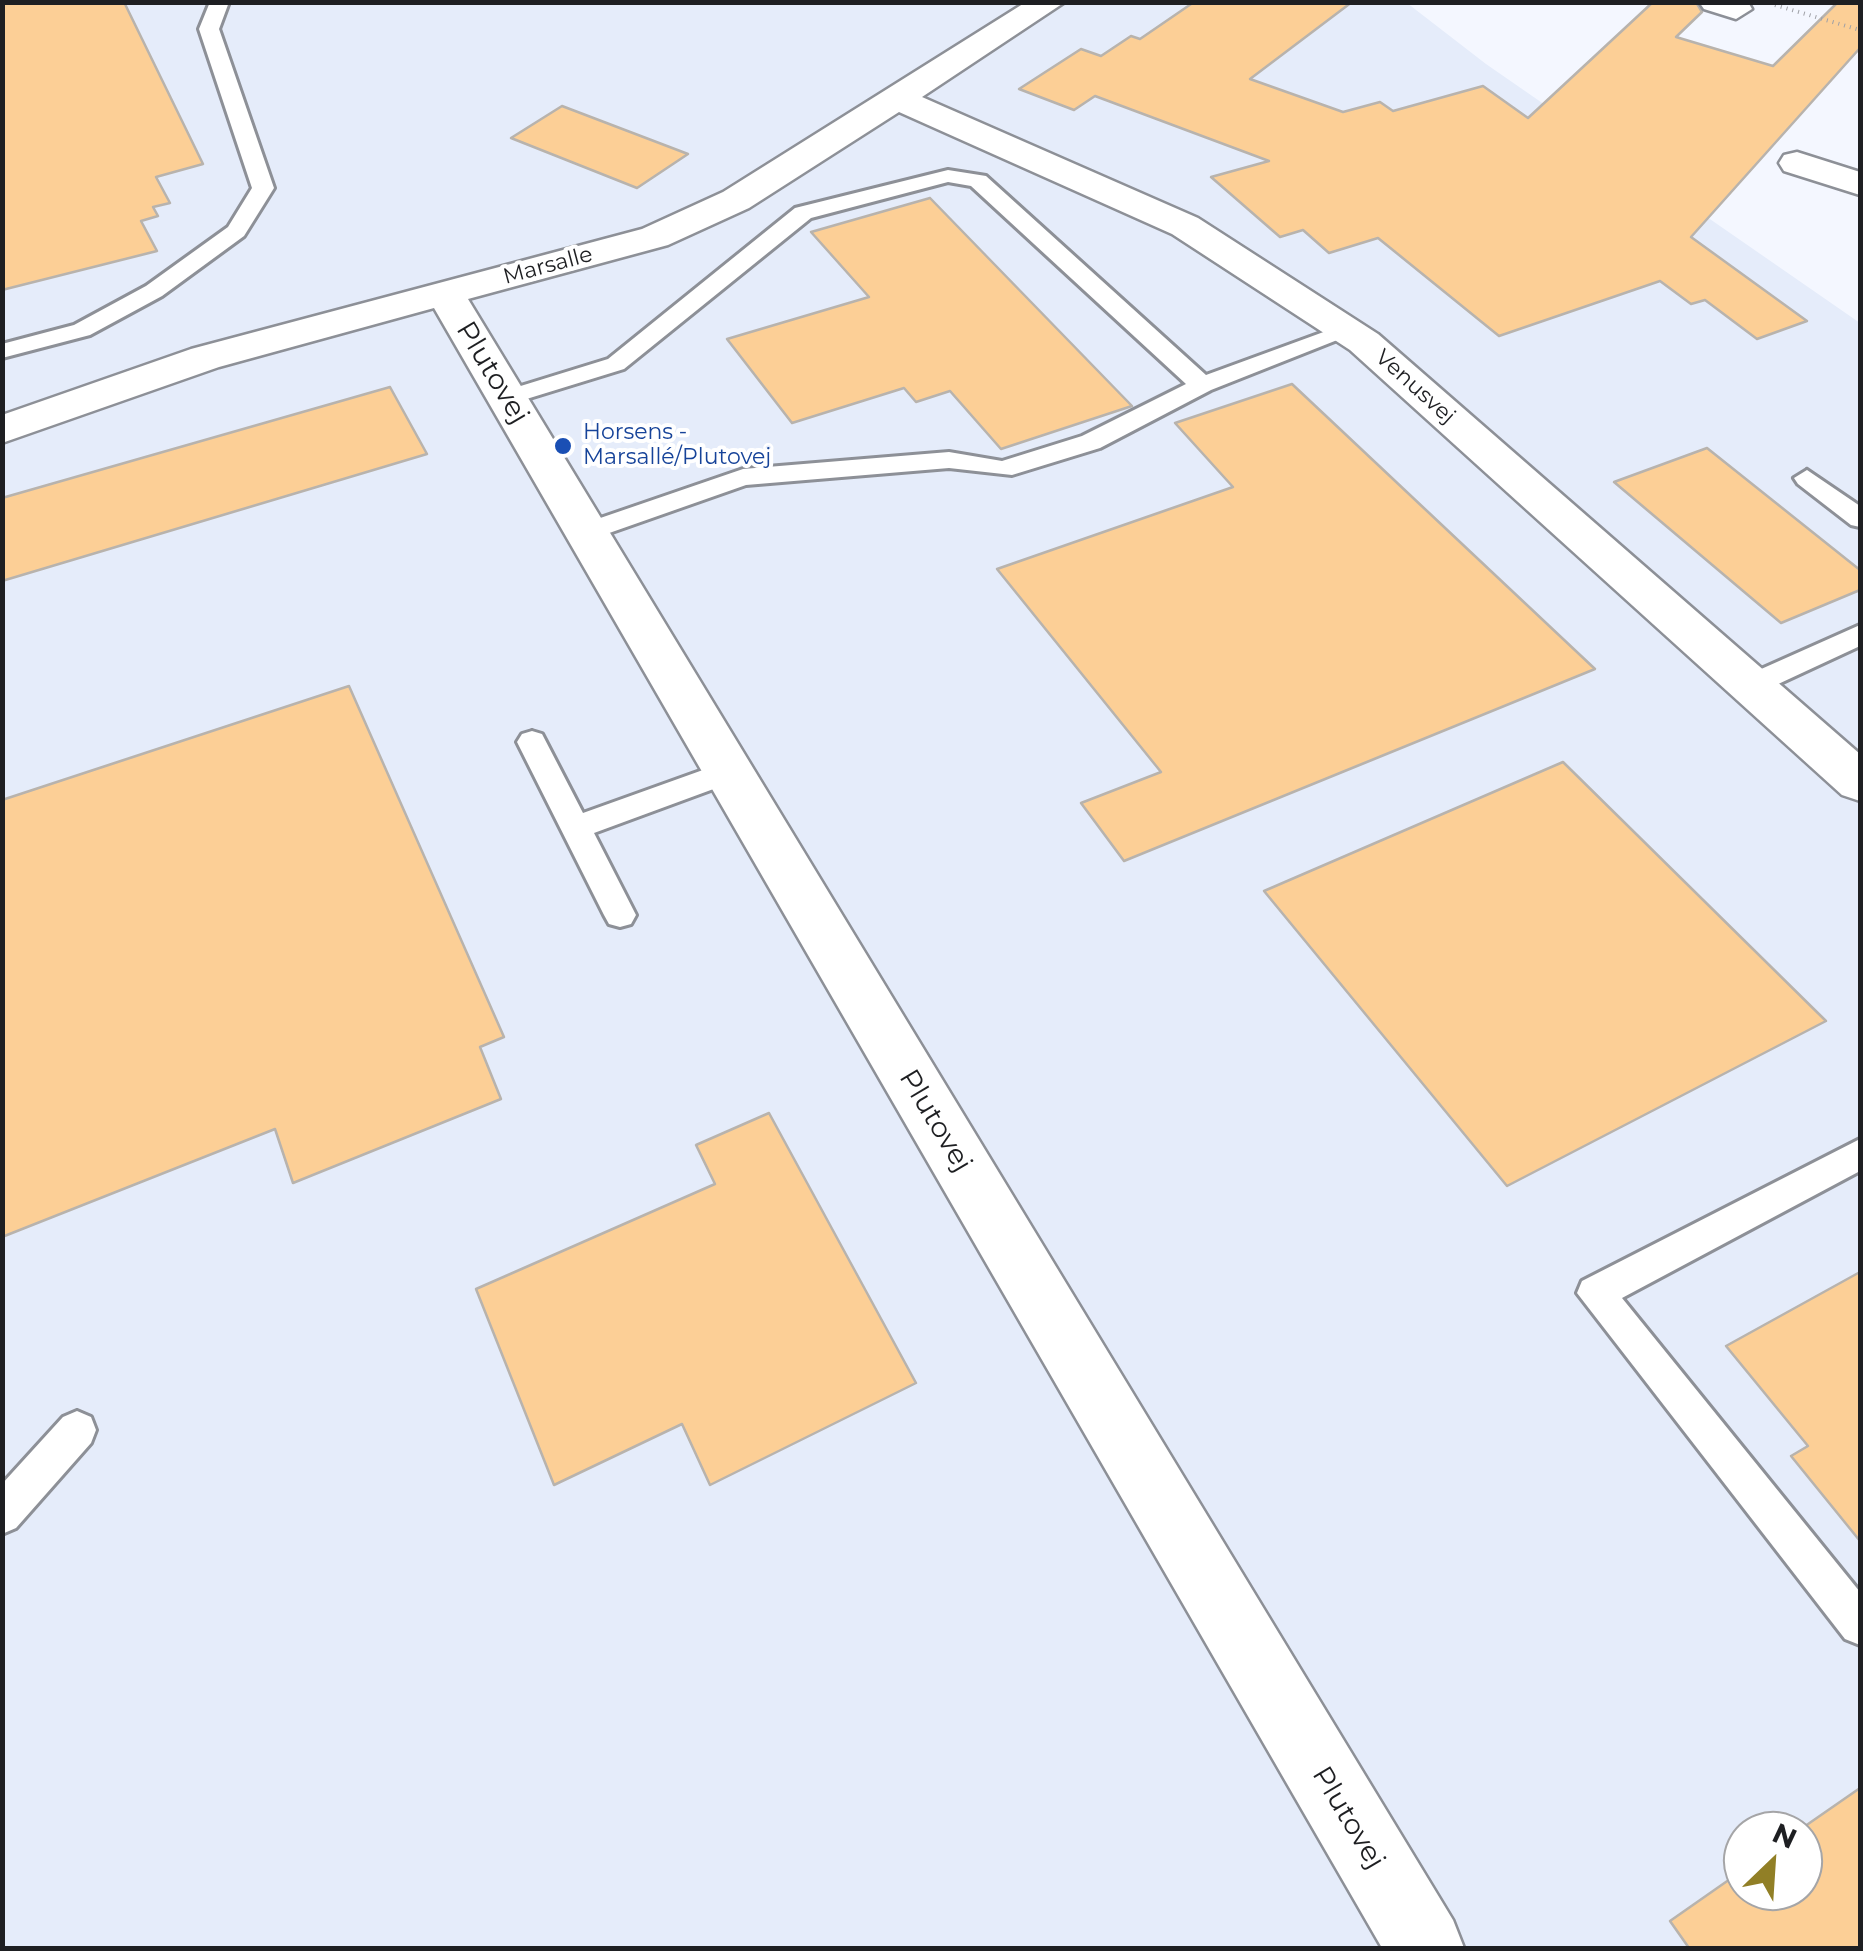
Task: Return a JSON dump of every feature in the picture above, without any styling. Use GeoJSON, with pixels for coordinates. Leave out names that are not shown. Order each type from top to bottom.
{"type":"FeatureCollection","features":[{"type":"Feature","properties":{"kind":"street","name":"Marsalle"},"geometry":{"type":"LineString","coordinates":[[2,430],[205,358],[655,237],[736,200],[1049,2]]}},
{"type":"Feature","properties":{"kind":"street","name":"Venusvej"},"geometry":{"type":"LineString","coordinates":[[898,99],[1185,226],[1348,331],[1860,782]]}},
{"type":"Feature","properties":{"kind":"street"},"geometry":{"type":"LineString","coordinates":[[1796,163],[1860,184]]}},
{"type":"Feature","properties":{"kind":"street","name":"Plutovej"},"geometry":{"type":"LineString","coordinates":[[445,294],[1425,1948]]}},
{"type":"Feature","properties":{"kind":"lane"},"geometry":{"type":"LineString","coordinates":[[2,350],[82,330],[154,291],[236,231],[263,188],[208,29],[220,2]]}},
{"type":"Feature","properties":{"kind":"lane"},"geometry":{"type":"LineString","coordinates":[[507,398],[616,364],[803,212],[948,176],[978,181],[1202,385]]}},
{"type":"Feature","properties":{"kind":"lane"},"geometry":{"type":"LineString","coordinates":[[586,532],[743,477],[949,460],[1002,469],[1090,442],[1202,385],[1348,331]]}},
{"type":"Feature","properties":{"kind":"lane"},"geometry":{"type":"LineString","coordinates":[[1806,478],[1860,519]]}},
{"type":"Feature","properties":{"kind":"lane"},"geometry":{"type":"LineString","coordinates":[[1751,685],[1860,635]]}},
{"type":"Feature","properties":{"kind":"lane"},"geometry":{"type":"LineString","coordinates":[[532,742],[620,915]]}},
{"type":"Feature","properties":{"kind":"lane"},"geometry":{"type":"LineString","coordinates":[[577,828],[728,772]]}},
{"type":"Feature","properties":{"kind":"lane"},"geometry":{"type":"LineString","coordinates":[[1860,1154],[1595,1293],[1860,1624]]}},
{"type":"Feature","properties":{"kind":"lane"},"geometry":{"type":"LineString","coordinates":[[2,1514],[76,1430]]}},
{"type":"Feature","properties":{"kind":"path"},"geometry":{"type":"LineString","coordinates":[[1726,6],[1768,3],[1860,30]]}},
{"type":"Feature","properties":{"kind":"shaded area"},"geometry":{"type":"Polygon","coordinates":[[[3,3],[1407,3],[1486,64],[1860,323],[1860,1948],[3,1948],[3,3]]]}},
{"type":"Feature","properties":{"kind":"building"},"geometry":{"type":"Polygon","coordinates":[[[2,2],[124,2],[203,164],[156,177],[170,203],[153,207],[158,216],[141,221],[157,251],[2,290],[2,2]]]}},
{"type":"Feature","properties":{"kind":"building"},"geometry":{"type":"Polygon","coordinates":[[[1194,2],[1352,2],[1250,79],[1343,112],[1380,102],[1393,111],[1483,86],[1528,118],[1653,2],[1696,2],[1702,12],[1676,37],[1773,66],[1838,2],[1860,2],[1860,48],[1691,237],[1807,321],[1757,339],[1705,300],[1691,304],[1660,281],[1499,336],[1378,238],[1329,253],[1303,230],[1280,237],[1211,177],[1269,161],[1095,96],[1074,110],[1019,89],[1081,49],[1101,56],[1131,36],[1140,39],[1194,2]]]}},
{"type":"Feature","properties":{"kind":"building"},"geometry":{"type":"Polygon","coordinates":[[[562,106],[688,154],[637,188],[511,138],[562,106]]]}},
{"type":"Feature","properties":{"kind":"building"},"geometry":{"type":"Polygon","coordinates":[[[930,198],[1132,406],[1001,449],[950,391],[916,402],[904,388],[792,423],[727,339],[869,297],[811,232],[930,198]]]}},
{"type":"Feature","properties":{"kind":"building"},"geometry":{"type":"Polygon","coordinates":[[[1292,384],[1595,669],[1124,861],[1081,803],[1161,772],[997,569],[1233,487],[1175,423],[1292,384]]]}},
{"type":"Feature","properties":{"kind":"building"},"geometry":{"type":"Polygon","coordinates":[[[390,387],[427,454],[2,581],[2,498],[390,387]]]}},
{"type":"Feature","properties":{"kind":"building"},"geometry":{"type":"Polygon","coordinates":[[[1707,448],[1860,570],[1860,590],[1781,623],[1614,482],[1707,448]]]}},
{"type":"Feature","properties":{"kind":"building"},"geometry":{"type":"Polygon","coordinates":[[[349,686],[504,1037],[480,1047],[501,1099],[293,1183],[275,1129],[2,1237],[2,800],[349,686]]]}},
{"type":"Feature","properties":{"kind":"building"},"geometry":{"type":"Polygon","coordinates":[[[1563,762],[1826,1021],[1507,1186],[1264,891],[1563,762]]]}},
{"type":"Feature","properties":{"kind":"building"},"geometry":{"type":"Polygon","coordinates":[[[769,1113],[916,1383],[710,1485],[682,1424],[554,1485],[476,1289],[715,1184],[696,1145],[769,1113]]]}},
{"type":"Feature","properties":{"kind":"building"},"geometry":{"type":"Polygon","coordinates":[[[1860,1272],[1860,1541],[1791,1456],[1808,1446],[1726,1346],[1860,1272]]]}},
{"type":"Feature","properties":{"kind":"building"},"geometry":{"type":"Polygon","coordinates":[[[1860,1788],[1860,1948],[1689,1948],[1670,1921],[1723,1884],[1723,1911],[1823,1911],[1823,1814],[1860,1788]]]}},
{"type":"Feature","properties":{"kind":"place","name":"Horsens - Marsallé/Plutovej"},"geometry":{"type":"Point","coordinates":[563,446]}}]}
